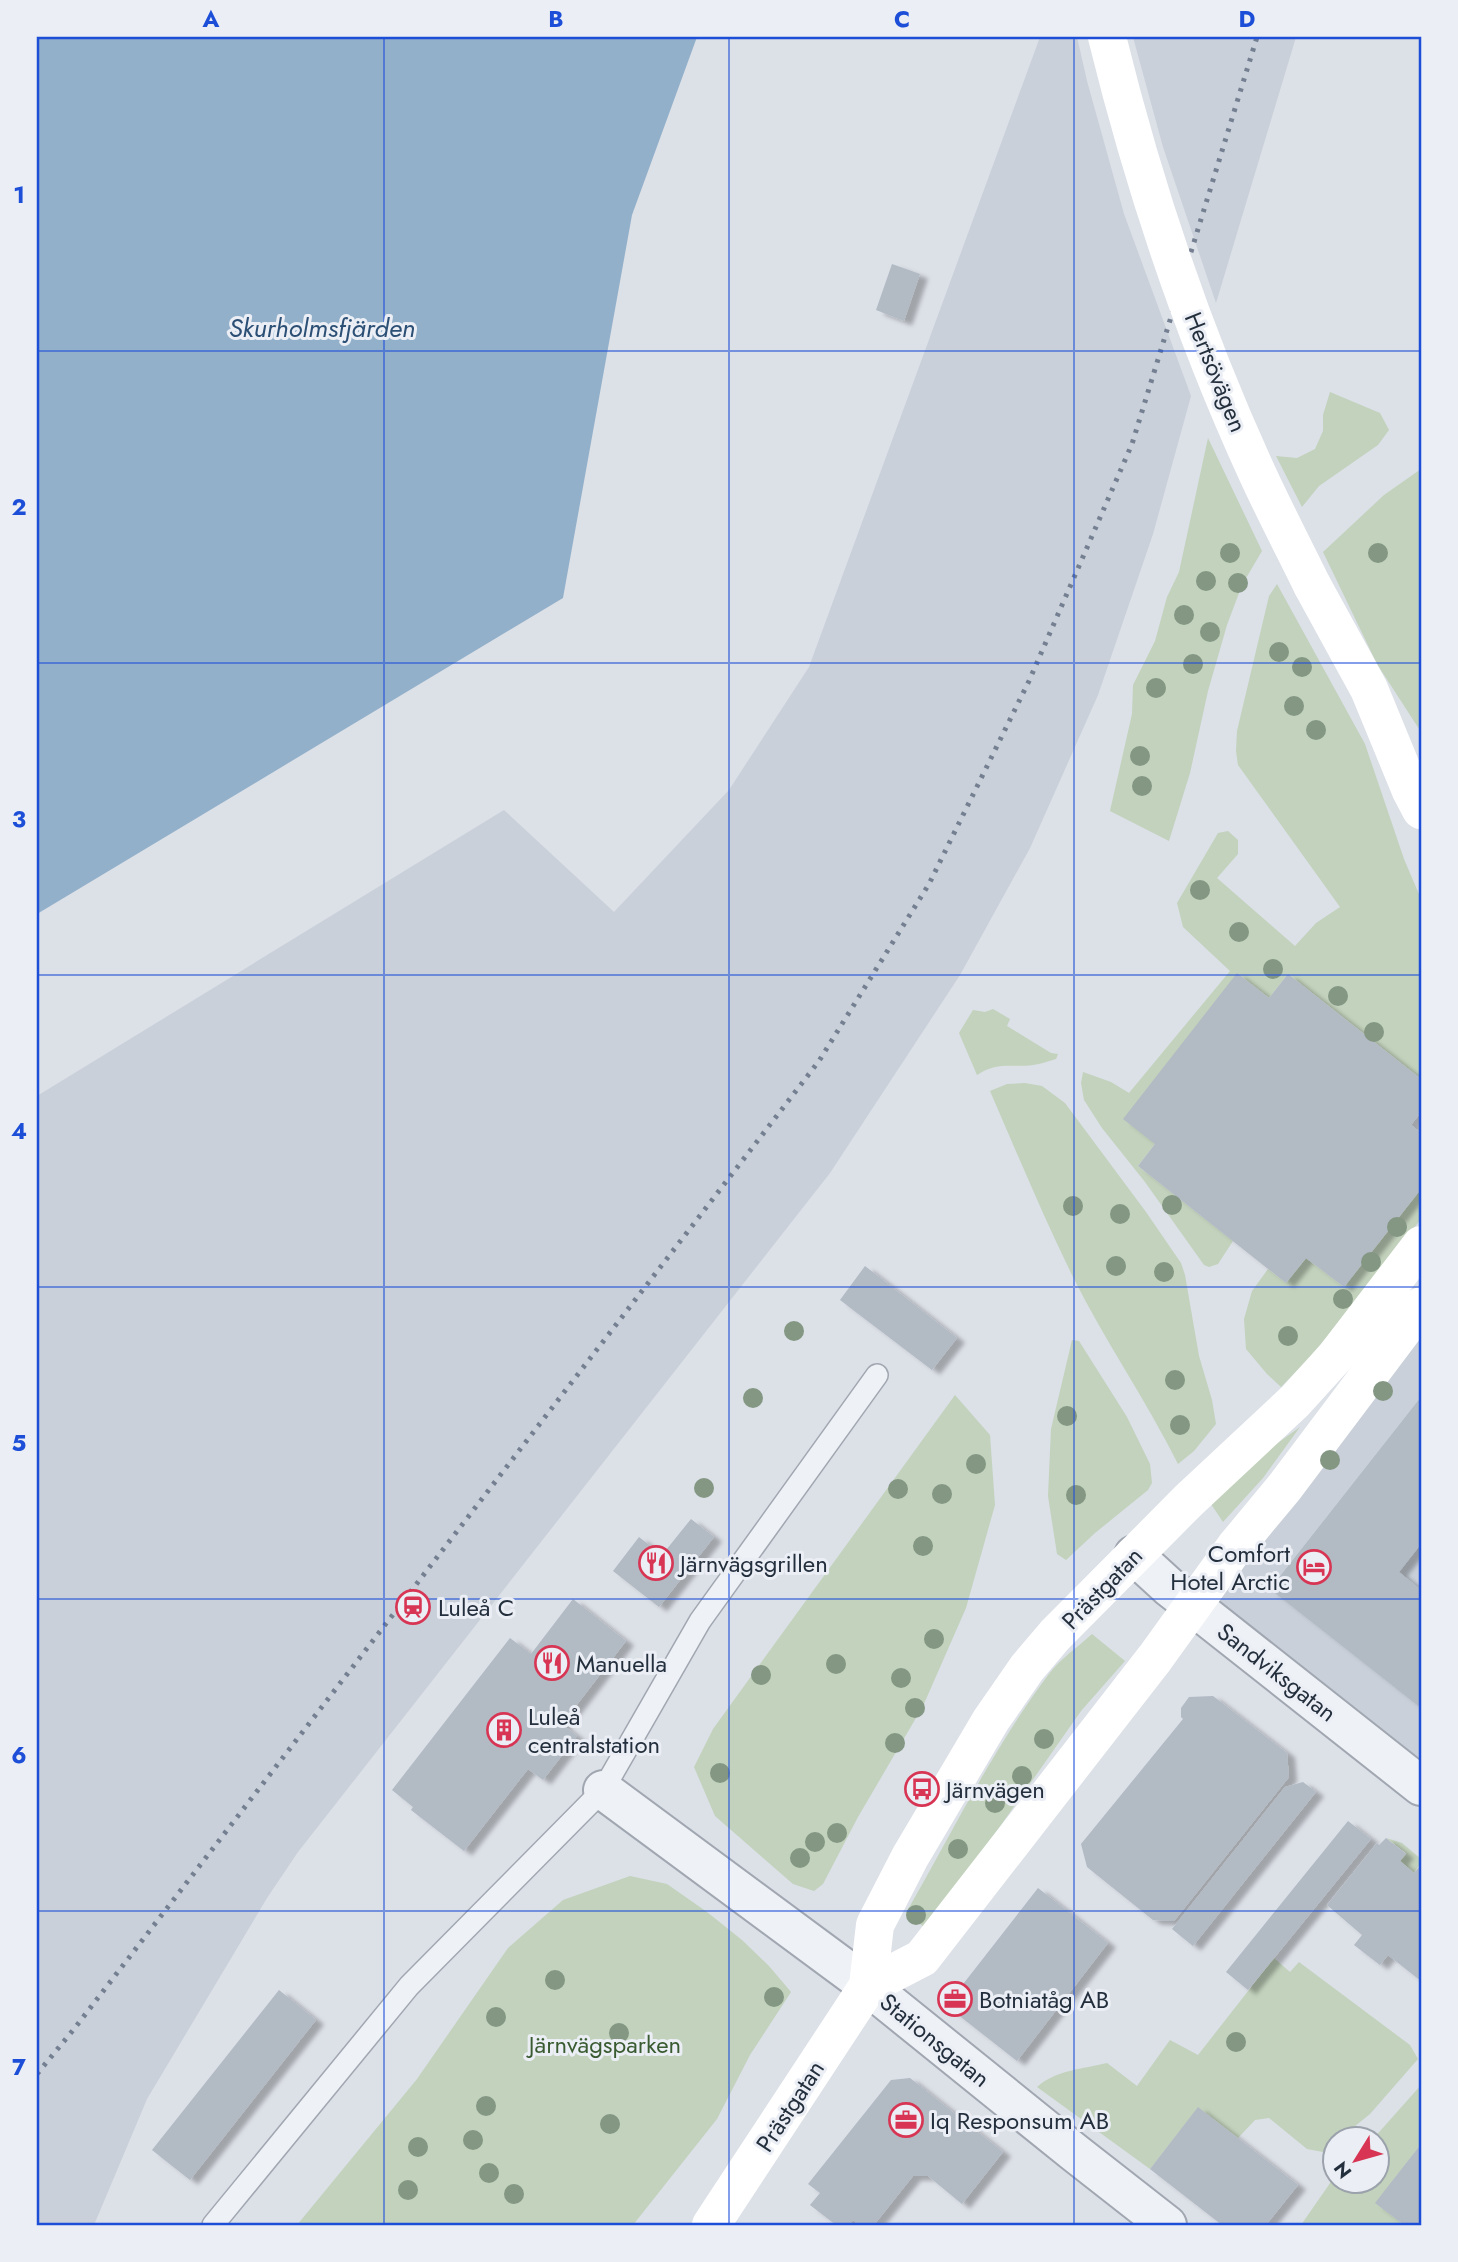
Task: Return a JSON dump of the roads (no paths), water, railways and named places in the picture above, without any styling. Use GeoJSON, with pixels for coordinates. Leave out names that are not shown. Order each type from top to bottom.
{"type":"FeatureCollection","features":[{"type":"Feature","properties":{"kind":"street","name":"Hertsövägen"},"geometry":{"type":"LineString","coordinates":[[1107,37],[1145,177],[1170,255],[1209,359],[1258,474],[1312,585],[1369,689],[1421,810]]}},
{"type":"Feature","properties":{"kind":"street","name":"Hertsövägen"},"geometry":{"type":"LineString","coordinates":[[1369,689],[1421,760]]}},
{"type":"Feature","properties":{"kind":"street","name":"Prästgatan"},"geometry":{"type":"LineString","coordinates":[[710,2225],[868,1986],[875,1925],[910,1857],[991,1720],[1034,1660],[1189,1500],[1295,1401],[1335,1357],[1421,1245]]}},
{"type":"Feature","properties":{"kind":"street","name":"Prästgatan"},"geometry":{"type":"LineString","coordinates":[[868,1986],[922,1958],[1155,1658],[1235,1547],[1421,1306]]}},
{"type":"Feature","properties":{"kind":"street","name":"Sandviksgatan"},"geometry":{"type":"LineString","coordinates":[[1134,1555],[1192,1605],[1421,1786]]}},
{"type":"Feature","properties":{"kind":"street"},"geometry":{"type":"LineString","coordinates":[[603,1790],[868,1986]]}},
{"type":"Feature","properties":{"kind":"street","name":"Stationsgatan"},"geometry":{"type":"LineString","coordinates":[[868,1986],[1167,2225]]}},
{"type":"Feature","properties":{"kind":"lane"},"geometry":{"type":"LineString","coordinates":[[213,2225],[408,1986],[603,1790],[700,1621],[877,1375]]}},
{"type":"Feature","properties":{"kind":"water","name":"Skurholmsfjärden"},"geometry":{"type":"Polygon","coordinates":[[[37,37],[697,37],[632,215],[563,598],[37,914],[37,37]]]}},
{"type":"Feature","properties":{"kind":"railway"},"geometry":{"type":"LineString","coordinates":[[37,2074],[819,1061],[929,884],[1029,681],[1132,444],[1257,37]]}},
{"type":"Feature","properties":{"kind":"place","name":"Järnvägsgrillen"},"geometry":{"type":"Point","coordinates":[656,1563]}},
{"type":"Feature","properties":{"kind":"place","name":"Comfort Hotel Arctic"},"geometry":{"type":"Point","coordinates":[1314,1567]}},
{"type":"Feature","properties":{"kind":"place","name":"Luleå C"},"geometry":{"type":"Point","coordinates":[413,1607]}},
{"type":"Feature","properties":{"kind":"place","name":"Manuella"},"geometry":{"type":"Point","coordinates":[552,1663]}},
{"type":"Feature","properties":{"kind":"place","name":"Luleå centralstation"},"geometry":{"type":"Point","coordinates":[504,1730]}},
{"type":"Feature","properties":{"kind":"place","name":"Järnvägen"},"geometry":{"type":"Point","coordinates":[922,1789]}},
{"type":"Feature","properties":{"kind":"place","name":"Botniatåg AB"},"geometry":{"type":"Point","coordinates":[955,1999]}},
{"type":"Feature","properties":{"kind":"place","name":"Iq Responsum AB"},"geometry":{"type":"Point","coordinates":[906,2120]}},
{"type":"Feature","properties":{"kind":"park label","name":"Järnvägsparken"},"geometry":{"type":"Point","coordinates":[605,2044]}}]}
